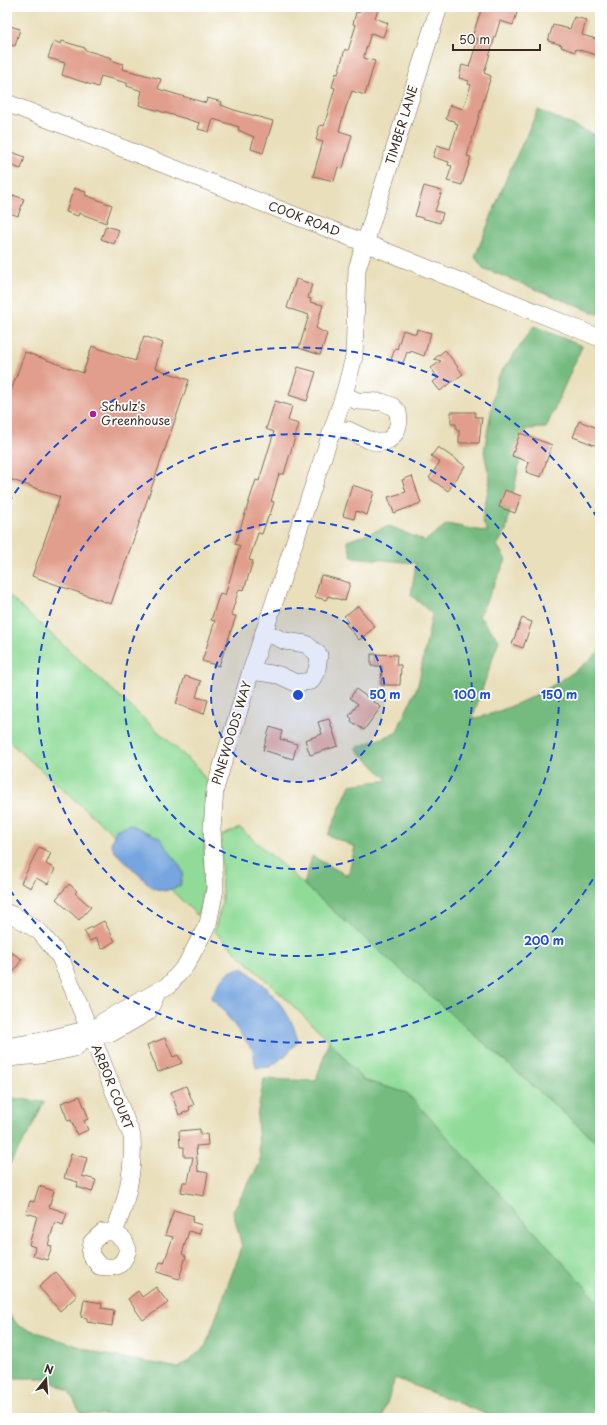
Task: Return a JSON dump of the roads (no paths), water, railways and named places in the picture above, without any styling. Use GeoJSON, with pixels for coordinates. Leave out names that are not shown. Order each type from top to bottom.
{"type":"FeatureCollection","features":[{"type":"Feature","properties":{"kind":"street","name":"TIMBER LANE"},"geometry":{"type":"LineString","coordinates":[[365,243],[439,7]]}},
{"type":"Feature","properties":{"kind":"street","name":"COOK ROAD"},"geometry":{"type":"LineString","coordinates":[[7,103],[365,243],[600,338]]}},
{"type":"Feature","properties":{"kind":"street","name":"PINEWOODS WAY"},"geometry":{"type":"LineString","coordinates":[[7,1058],[41,1055],[75,1048],[104,1021],[145,996],[157,993],[169,985],[186,965],[208,924],[215,889],[212,829],[215,789],[251,671],[344,395],[354,357],[357,269],[365,243]]}},
{"type":"Feature","properties":{"kind":"street"},"geometry":{"type":"LineString","coordinates":[[333,430],[348,430],[369,440],[379,442],[389,440],[396,432],[399,422],[398,412],[392,406],[382,402],[358,401],[344,395]]}},
{"type":"Feature","properties":{"kind":"street","name":"PINEWOODS WAY"},"geometry":{"type":"LineString","coordinates":[[251,671],[279,675],[296,683],[311,681],[317,670],[319,655],[306,644],[285,641],[264,632]]}},
{"type":"Feature","properties":{"kind":"street","name":"ARBOR COURT"},"geometry":{"type":"LineString","coordinates":[[7,913],[15,916],[40,932],[60,957],[132,1136],[133,1160],[121,1217],[114,1232]]}},
{"type":"Feature","properties":{"kind":"street"},"geometry":{"type":"LineString","coordinates":[[7,1047],[37,1042],[77,1032],[91,1034]]}},
{"type":"Feature","properties":{"kind":"water"},"geometry":{"type":"Polygon","coordinates":[[[129,824],[160,838],[181,868],[183,873],[180,886],[165,891],[153,888],[114,851],[111,843],[116,830],[129,824]]]}},
{"type":"Feature","properties":{"kind":"water"},"geometry":{"type":"Polygon","coordinates":[[[243,968],[269,991],[284,1009],[295,1030],[298,1041],[286,1055],[270,1067],[256,1068],[253,1050],[222,1009],[211,998],[220,982],[227,974],[236,969],[243,968]]]}},
{"type":"Feature","properties":{"kind":"place","name":"Schulz's Greenhouse"},"geometry":{"type":"Point","coordinates":[93,414]}}]}
